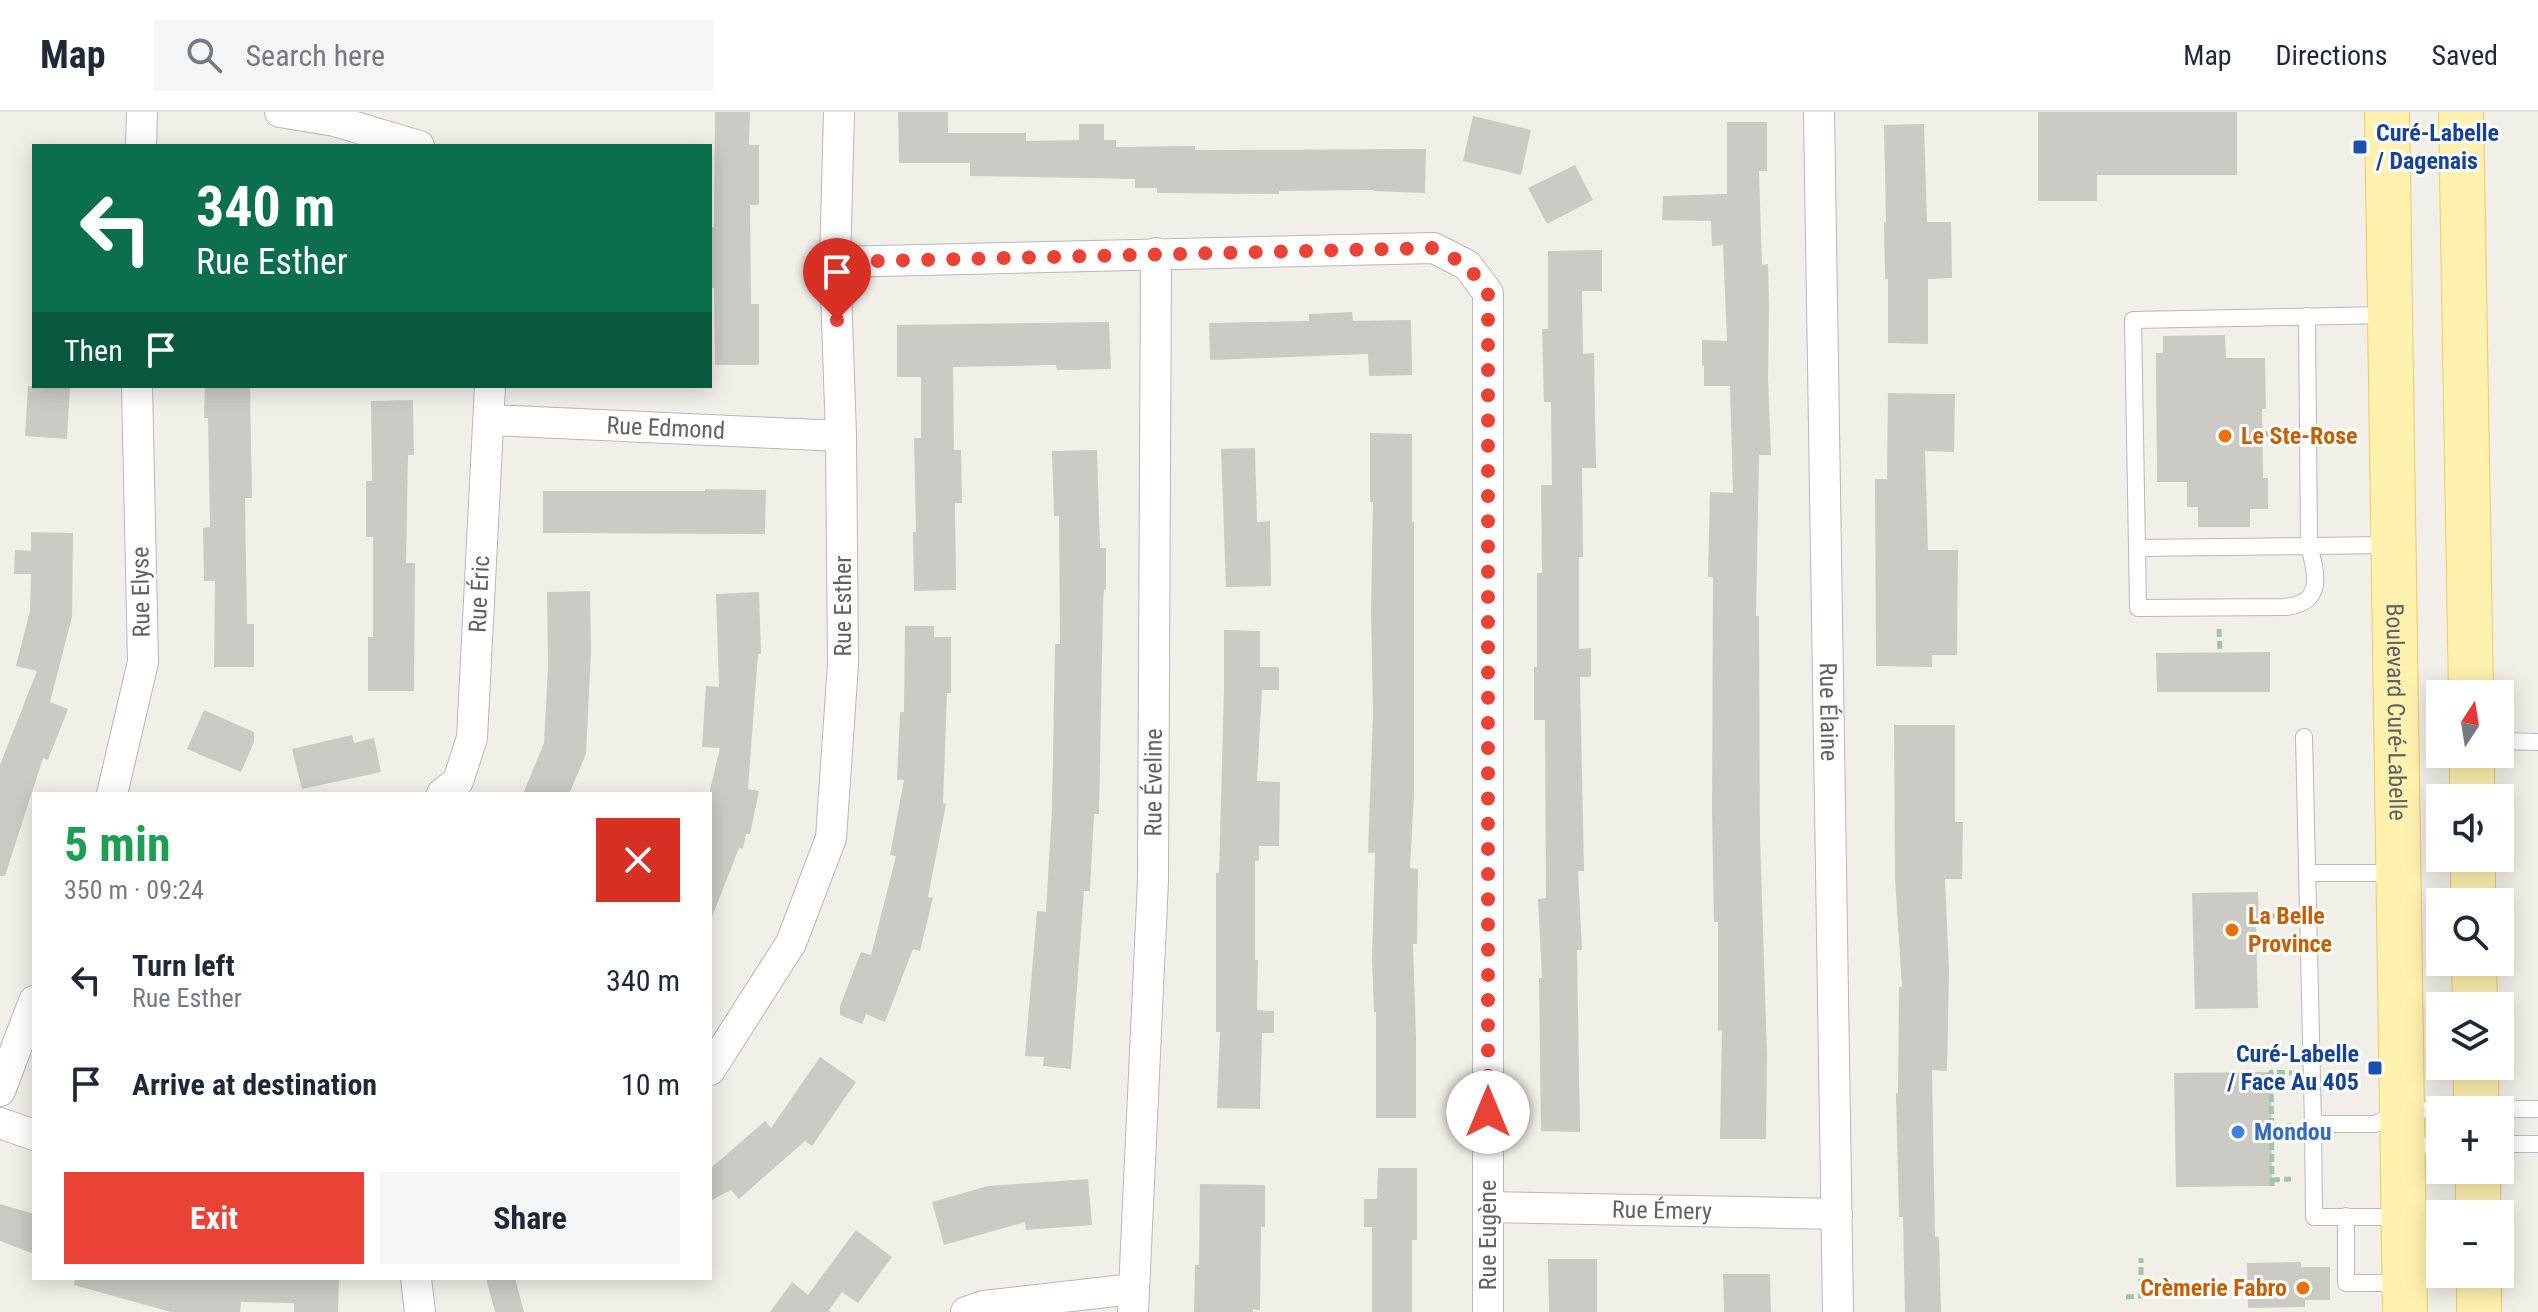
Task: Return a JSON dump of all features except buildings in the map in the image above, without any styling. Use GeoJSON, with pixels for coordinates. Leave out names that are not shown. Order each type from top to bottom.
{"type":"FeatureCollection","features":[{"type":"Feature","properties":{"kind":"main road","name":"Boulevard Curé-Labelle"},"geometry":{"type":"LineString","coordinates":[[2387,112],[2406,1131],[2405,1298]]}},
{"type":"Feature","properties":{"kind":"main road"},"geometry":{"type":"LineString","coordinates":[[2461,112],[2471,680]]}},
{"type":"Feature","properties":{"kind":"main road"},"geometry":{"type":"LineString","coordinates":[[2479,1288],[2479,1312]]}},
{"type":"Feature","properties":{"kind":"street"},"geometry":{"type":"LineString","coordinates":[[141,144],[142,112]]}},
{"type":"Feature","properties":{"kind":"street"},"geometry":{"type":"LineString","coordinates":[[280,112],[335,121],[412,144]]}},
{"type":"Feature","properties":{"kind":"street","name":"Rue Esther"},"geometry":{"type":"LineString","coordinates":[[712,1067],[791,943],[831,838],[843,664],[841,436],[835,262],[839,112]]}},
{"type":"Feature","properties":{"kind":"street","name":"Rue Élaine"},"geometry":{"type":"LineString","coordinates":[[1819,112],[1838,1312]]}},
{"type":"Feature","properties":{"kind":"street","name":"Rue Eugène"},"geometry":{"type":"LineString","coordinates":[[835,262],[1434,248],[1467,265],[1488,293],[1488,1312]]}},
{"type":"Feature","properties":{"kind":"street","name":"Rue Éveline"},"geometry":{"type":"LineString","coordinates":[[1133,1301],[1153,880],[1156,253]]}},
{"type":"Feature","properties":{"kind":"street","name":"Rue Elyse"},"geometry":{"type":"LineString","coordinates":[[119,792],[143,662],[137,388]]}},
{"type":"Feature","properties":{"kind":"street","name":"Rue Éric"},"geometry":{"type":"LineString","coordinates":[[444,792],[458,781],[472,738],[490,388]]}},
{"type":"Feature","properties":{"kind":"street","name":"Rue Edmond"},"geometry":{"type":"LineString","coordinates":[[490,420],[841,436]]}},
{"type":"Feature","properties":{"kind":"street"},"geometry":{"type":"LineString","coordinates":[[0,1091],[32,1006]]}},
{"type":"Feature","properties":{"kind":"street"},"geometry":{"type":"LineString","coordinates":[[0,1123],[32,1134]]}},
{"type":"Feature","properties":{"kind":"street","name":"Rue Émery"},"geometry":{"type":"LineString","coordinates":[[1488,1207],[1837,1214]]}},
{"type":"Feature","properties":{"kind":"street"},"geometry":{"type":"LineString","coordinates":[[416,1280],[420,1312]]}},
{"type":"Feature","properties":{"kind":"street"},"geometry":{"type":"LineString","coordinates":[[966,1312],[984,1306],[1133,1301]]}},
{"type":"Feature","properties":{"kind":"lane"},"geometry":{"type":"LineString","coordinates":[[2307,316],[2309,546],[2316,568],[2312,597],[2305,603],[2285,607],[2138,608],[2133,320],[2307,316],[2390,315]]}},
{"type":"Feature","properties":{"kind":"lane"},"geometry":{"type":"LineString","coordinates":[[2137,548],[2393,545]]}},
{"type":"Feature","properties":{"kind":"lane"},"geometry":{"type":"LineString","coordinates":[[2304,737],[2314,1217],[2405,1217]]}},
{"type":"Feature","properties":{"kind":"lane"},"geometry":{"type":"LineString","coordinates":[[2514,741],[2538,742]]}},
{"type":"Feature","properties":{"kind":"lane"},"geometry":{"type":"LineString","coordinates":[[2307,873],[2400,873]]}},
{"type":"Feature","properties":{"kind":"lane"},"geometry":{"type":"LineString","coordinates":[[2514,1109],[2538,1109]]}},
{"type":"Feature","properties":{"kind":"lane"},"geometry":{"type":"LineString","coordinates":[[2313,1124],[2406,1131],[2426,1125]]}},
{"type":"Feature","properties":{"kind":"lane"},"geometry":{"type":"LineString","coordinates":[[2514,1144],[2538,1144]]}},
{"type":"Feature","properties":{"kind":"lane"},"geometry":{"type":"LineString","coordinates":[[2346,1216],[2346,1283],[2405,1298]]}},
{"type":"Feature","properties":{"kind":"path"},"geometry":{"type":"LineString","coordinates":[[2324,432],[2364,432]]}},
{"type":"Feature","properties":{"kind":"path"},"geometry":{"type":"LineString","coordinates":[[2262,434],[2290,433]]}},
{"type":"Feature","properties":{"kind":"path"},"geometry":{"type":"LineString","coordinates":[[2219,622],[2220,652]]}},
{"type":"Feature","properties":{"kind":"path"},"geometry":{"type":"LineString","coordinates":[[2271,1072],[2272,1186]]}},
{"type":"Feature","properties":{"kind":"path"},"geometry":{"type":"LineString","coordinates":[[2126,1297],[2141,1296],[2141,1258]]}},
{"type":"Feature","properties":{"kind":"place","name":"Curé-Labelle / Dagenais"},"geometry":{"type":"Point","coordinates":[2360,147]}},
{"type":"Feature","properties":{"kind":"place","name":"Le Ste-Rose"},"geometry":{"type":"Point","coordinates":[2225,436]}},
{"type":"Feature","properties":{"kind":"place","name":"La Belle Province"},"geometry":{"type":"Point","coordinates":[2232,930]}},
{"type":"Feature","properties":{"kind":"place","name":"Curé-Labelle / Face Au 405"},"geometry":{"type":"Point","coordinates":[2375,1068]}},
{"type":"Feature","properties":{"kind":"place","name":"Mondou"},"geometry":{"type":"Point","coordinates":[2238,1132]}},
{"type":"Feature","properties":{"kind":"place","name":"Crèmerie Fabro"},"geometry":{"type":"Point","coordinates":[2303,1288]}},
{"type":"Feature","properties":{"kind":"route"},"geometry":{"type":"LineString","coordinates":[[837,320],[835,262],[1434,248],[1467,265],[1488,293],[1488,1112]]}}]}
